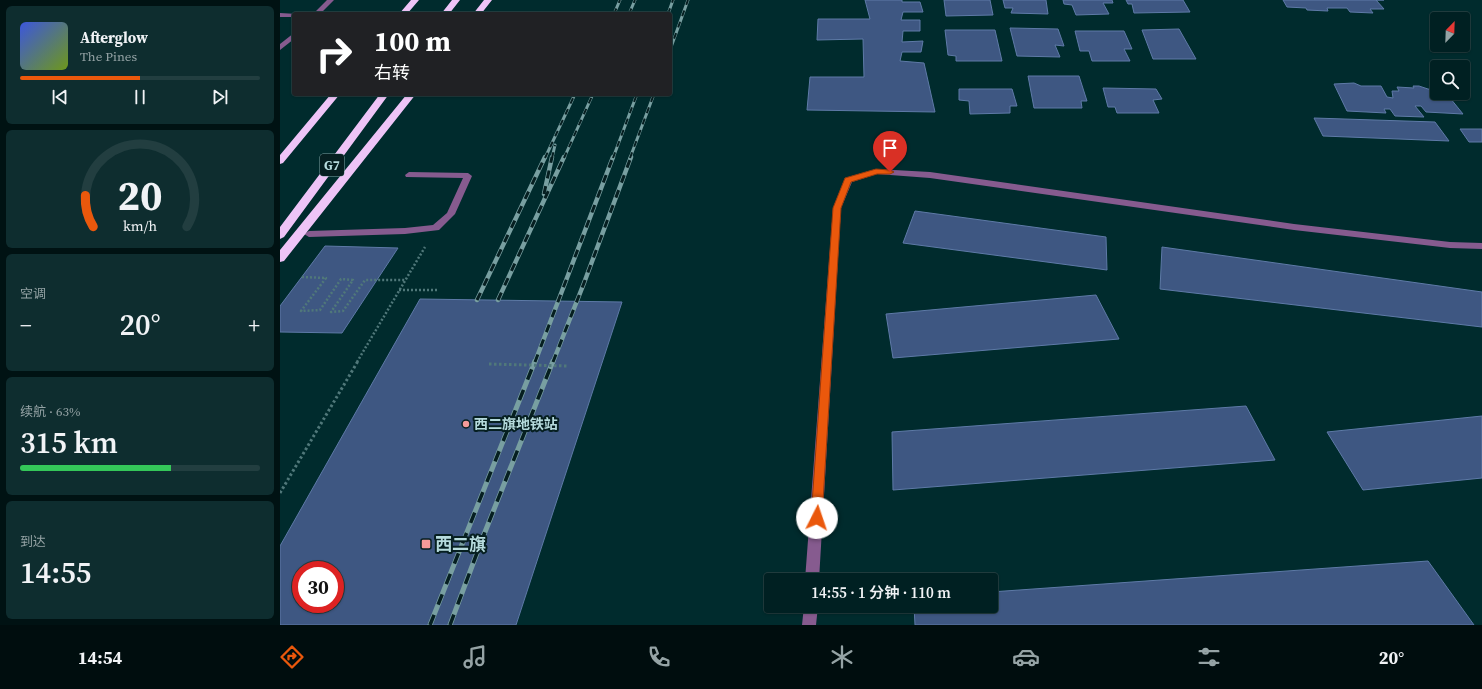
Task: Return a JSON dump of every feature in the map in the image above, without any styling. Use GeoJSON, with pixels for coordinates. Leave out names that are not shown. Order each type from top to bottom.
{"type":"FeatureCollection","features":[{"type":"Feature","properties":{"kind":"highway"},"geometry":{"type":"LineString","coordinates":[[405,12],[415,0]]}},
{"type":"Feature","properties":{"kind":"highway"},"geometry":{"type":"LineString","coordinates":[[447,12],[456,0]]}},
{"type":"Feature","properties":{"kind":"highway"},"geometry":{"type":"LineString","coordinates":[[478,12],[488,0]]}},
{"type":"Feature","properties":{"kind":"highway"},"geometry":{"type":"LineString","coordinates":[[280,161],[334,96]]}},
{"type":"Feature","properties":{"kind":"highway","name":"G7"},"geometry":{"type":"LineString","coordinates":[[280,235],[383,96]]}},
{"type":"Feature","properties":{"kind":"highway"},"geometry":{"type":"LineString","coordinates":[[280,258],[410,96]]}},
{"type":"Feature","properties":{"kind":"street"},"geometry":{"type":"LineString","coordinates":[[318,12],[331,0]]}},
{"type":"Feature","properties":{"kind":"street"},"geometry":{"type":"LineString","coordinates":[[280,15],[292,15]]}},
{"type":"Feature","properties":{"kind":"street"},"geometry":{"type":"LineString","coordinates":[[280,48],[292,37]]}},
{"type":"Feature","properties":{"kind":"street"},"geometry":{"type":"LineString","coordinates":[[812,573],[837,208],[848,180],[876,171],[930,175],[1294,227],[1450,245],[1482,246]]}},
{"type":"Feature","properties":{"kind":"street"},"geometry":{"type":"LineString","coordinates":[[308,234],[405,232],[436,228],[451,214],[468,176],[409,175]]}},
{"type":"Feature","properties":{"kind":"street"},"geometry":{"type":"LineString","coordinates":[[809,625],[810,613]]}},
{"type":"Feature","properties":{"kind":"path"},"geometry":{"type":"LineString","coordinates":[[280,493],[399,290],[420,258],[428,239],[421,230]]}},
{"type":"Feature","properties":{"kind":"path"},"geometry":{"type":"LineString","coordinates":[[302,277],[326,278],[301,310],[320,310],[341,279],[353,280],[331,312],[343,311],[365,280],[405,280]]}},
{"type":"Feature","properties":{"kind":"path"},"geometry":{"type":"LineString","coordinates":[[399,290],[438,290]]}},
{"type":"Feature","properties":{"kind":"path"},"geometry":{"type":"LineString","coordinates":[[489,364],[568,366]]}},
{"type":"Feature","properties":{"kind":"building"},"geometry":{"type":"Polygon","coordinates":[[[865,0],[902,0],[902,2],[920,2],[923,12],[903,12],[901,20],[920,20],[920,31],[903,31],[902,42],[923,41],[921,52],[902,52],[900,61],[924,63],[935,112],[807,110],[810,77],[864,77],[863,39],[817,40],[818,19],[870,19],[865,0]]]}},
{"type":"Feature","properties":{"kind":"building"},"geometry":{"type":"Polygon","coordinates":[[[944,0],[990,0],[993,15],[946,16],[944,0]]]}},
{"type":"Feature","properties":{"kind":"building"},"geometry":{"type":"Polygon","coordinates":[[[1003,0],[1046,0],[1048,14],[1011,13],[1013,8],[1005,8],[1003,0]]]}},
{"type":"Feature","properties":{"kind":"building"},"geometry":{"type":"Polygon","coordinates":[[[1063,0],[1112,0],[1113,3],[1103,3],[1109,14],[1076,15],[1072,5],[1064,4],[1063,0]]]}},
{"type":"Feature","properties":{"kind":"building"},"geometry":{"type":"Polygon","coordinates":[[[1126,0],[1183,0],[1190,12],[1134,13],[1132,4],[1128,4],[1126,0]]]}},
{"type":"Feature","properties":{"kind":"building"},"geometry":{"type":"Polygon","coordinates":[[[1283,0],[1376,0],[1384,9],[1370,9],[1373,13],[1350,12],[1347,8],[1327,8],[1328,11],[1307,10],[1306,8],[1287,7],[1283,0]]]}},
{"type":"Feature","properties":{"kind":"building"},"geometry":{"type":"Polygon","coordinates":[[[1010,28],[1058,29],[1064,46],[1055,45],[1060,57],[1017,56],[1010,28]]]}},
{"type":"Feature","properties":{"kind":"building"},"geometry":{"type":"Polygon","coordinates":[[[1179,29],[1196,59],[1153,59],[1142,30],[1179,29]]]}},
{"type":"Feature","properties":{"kind":"building"},"geometry":{"type":"Polygon","coordinates":[[[945,30],[995,30],[1002,61],[956,61],[956,56],[948,55],[945,30]]]}},
{"type":"Feature","properties":{"kind":"building"},"geometry":{"type":"Polygon","coordinates":[[[1075,31],[1124,31],[1132,49],[1124,49],[1130,61],[1092,61],[1089,51],[1080,51],[1075,31]]]}},
{"type":"Feature","properties":{"kind":"building"},"geometry":{"type":"Polygon","coordinates":[[[1028,76],[1079,76],[1087,101],[1081,101],[1082,108],[1034,108],[1028,76]]]}},
{"type":"Feature","properties":{"kind":"building"},"geometry":{"type":"Polygon","coordinates":[[[1354,83],[1361,86],[1381,86],[1387,97],[1393,98],[1392,91],[1399,91],[1397,87],[1414,88],[1413,86],[1419,86],[1430,89],[1430,100],[1452,100],[1463,114],[1426,112],[1421,106],[1415,106],[1424,117],[1395,116],[1390,109],[1384,109],[1386,113],[1347,111],[1334,84],[1354,83]]]}},
{"type":"Feature","properties":{"kind":"building"},"geometry":{"type":"Polygon","coordinates":[[[1103,88],[1156,89],[1162,99],[1153,100],[1159,113],[1117,113],[1115,107],[1108,107],[1103,88]]]}},
{"type":"Feature","properties":{"kind":"building"},"geometry":{"type":"Polygon","coordinates":[[[959,89],[1012,89],[1017,106],[1010,106],[1010,113],[970,114],[969,101],[959,100],[959,89]]]}},
{"type":"Feature","properties":{"kind":"building"},"geometry":{"type":"Polygon","coordinates":[[[1314,118],[1435,122],[1449,141],[1323,136],[1314,118]]]}},
{"type":"Feature","properties":{"kind":"building"},"geometry":{"type":"Polygon","coordinates":[[[1460,129],[1482,129],[1482,142],[1469,142],[1460,129]]]}},
{"type":"Feature","properties":{"kind":"building"},"geometry":{"type":"Polygon","coordinates":[[[915,211],[1106,237],[1107,270],[903,243],[915,211]]]}},
{"type":"Feature","properties":{"kind":"building"},"geometry":{"type":"Polygon","coordinates":[[[325,246],[398,248],[342,333],[280,332],[280,306],[325,246]]]}},
{"type":"Feature","properties":{"kind":"building"},"geometry":{"type":"Polygon","coordinates":[[[1162,247],[1482,292],[1482,327],[1160,289],[1162,247]]]}},
{"type":"Feature","properties":{"kind":"building"},"geometry":{"type":"Polygon","coordinates":[[[1096,295],[1119,339],[893,358],[886,314],[1096,295]]]}},
{"type":"Feature","properties":{"kind":"building","name":"西二旗地铁站"},"geometry":{"type":"Polygon","coordinates":[[[420,299],[622,302],[516,625],[280,625],[280,546],[420,299]]]}},
{"type":"Feature","properties":{"kind":"building"},"geometry":{"type":"Polygon","coordinates":[[[1246,406],[1275,460],[893,490],[892,432],[1246,406]]]}},
{"type":"Feature","properties":{"kind":"building"},"geometry":{"type":"Polygon","coordinates":[[[1482,416],[1482,478],[1363,490],[1327,432],[1482,416]]]}},
{"type":"Feature","properties":{"kind":"building"},"geometry":{"type":"Polygon","coordinates":[[[1428,561],[1474,625],[915,625],[914,613],[998,613],[998,592],[1428,561]]]}},
{"type":"Feature","properties":{"kind":"railway"},"geometry":{"type":"LineString","coordinates":[[615,12],[620,0]]}},
{"type":"Feature","properties":{"kind":"railway"},"geometry":{"type":"LineString","coordinates":[[630,12],[635,0]]}},
{"type":"Feature","properties":{"kind":"railway"},"geometry":{"type":"LineString","coordinates":[[669,12],[673,0]]}},
{"type":"Feature","properties":{"kind":"railway"},"geometry":{"type":"LineString","coordinates":[[672,44],[688,0]]}},
{"type":"Feature","properties":{"kind":"railway"},"geometry":{"type":"LineString","coordinates":[[545,158],[574,96]]}},
{"type":"Feature","properties":{"kind":"railway"},"geometry":{"type":"LineString","coordinates":[[564,158],[592,96]]}},
{"type":"Feature","properties":{"kind":"railway"},"geometry":{"type":"LineString","coordinates":[[613,158],[636,96]]}},
{"type":"Feature","properties":{"kind":"railway"},"geometry":{"type":"LineString","coordinates":[[630,158],[653,96]]}},
{"type":"Feature","properties":{"kind":"railway"},"geometry":{"type":"LineString","coordinates":[[552,158],[555,145]]}},
{"type":"Feature","properties":{"kind":"railway"},"geometry":{"type":"LineString","coordinates":[[477,300],[545,157]]}},
{"type":"Feature","properties":{"kind":"railway"},"geometry":{"type":"LineString","coordinates":[[544,194],[552,157]]}},
{"type":"Feature","properties":{"kind":"railway"},"geometry":{"type":"LineString","coordinates":[[498,300],[564,157]]}},
{"type":"Feature","properties":{"kind":"railway"},"geometry":{"type":"LineString","coordinates":[[535,362],[613,157]]}},
{"type":"Feature","properties":{"kind":"railway"},"geometry":{"type":"LineString","coordinates":[[553,362],[631,157]]}},
{"type":"Feature","properties":{"kind":"railway"},"geometry":{"type":"LineString","coordinates":[[430,625],[535,361]]}},
{"type":"Feature","properties":{"kind":"railway"},"geometry":{"type":"LineString","coordinates":[[450,625],[483,537],[553,361]]}},
{"type":"Feature","properties":{"kind":"place","name":"西二旗地铁站"},"geometry":{"type":"Point","coordinates":[466,424]}},
{"type":"Feature","properties":{"kind":"place","name":"西二旗"},"geometry":{"type":"Point","coordinates":[426,544]}},
{"type":"Feature","properties":{"kind":"route"},"geometry":{"type":"LineString","coordinates":[[817,518],[837,208],[848,180],[876,171],[890,172]]}}]}
